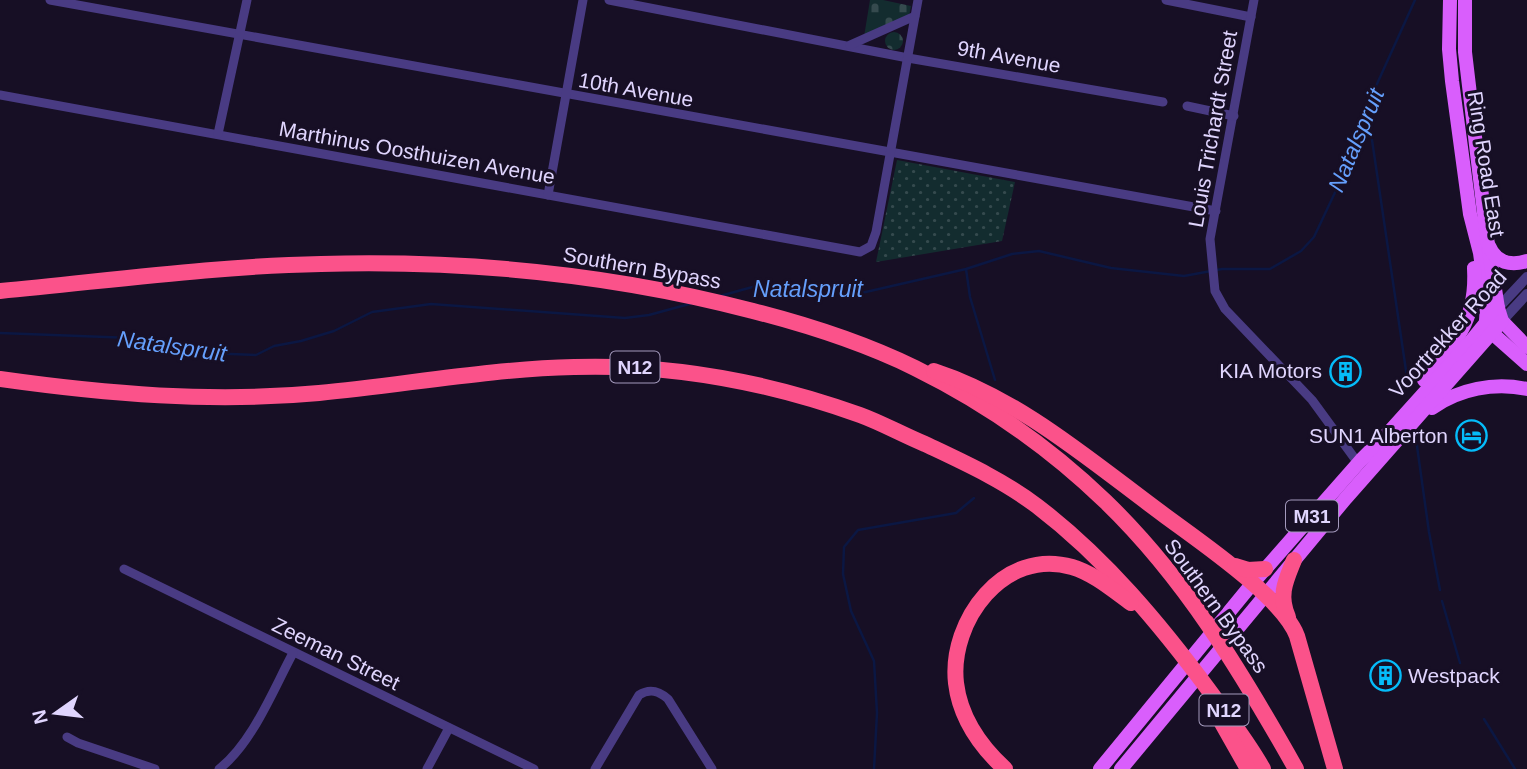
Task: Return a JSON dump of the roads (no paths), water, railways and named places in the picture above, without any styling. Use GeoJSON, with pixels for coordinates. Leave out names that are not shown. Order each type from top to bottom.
{"type":"FeatureCollection","features":[{"type":"Feature","properties":{"kind":"highway","name":"Southern Bypass"},"geometry":{"type":"LineString","coordinates":[[0,291],[234,268],[323,263],[441,264],[509,268],[632,284],[697,296],[787,320],[881,353],[951,388],[1017,429],[1069,469],[1107,503],[1182,587],[1245,681],[1296,769]]}},
{"type":"Feature","properties":{"kind":"highway"},"geometry":{"type":"LineString","coordinates":[[881,353],[958,379],[1067,443],[1226,562],[1289,620]]}},
{"type":"Feature","properties":{"kind":"highway","name":"N12"},"geometry":{"type":"LineString","coordinates":[[0,379],[141,395],[223,397],[317,393],[519,369],[628,367],[725,378],[812,399],[862,416],[989,475],[1034,503],[1077,538],[1109,568],[1182,653],[1252,749],[1263,769]]}},
{"type":"Feature","properties":{"kind":"highway"},"geometry":{"type":"LineString","coordinates":[[1294,560],[1282,600],[1297,636],[1335,769]]}},
{"type":"Feature","properties":{"kind":"highway"},"geometry":{"type":"LineString","coordinates":[[1226,562],[1244,569],[1265,569]]}},
{"type":"Feature","properties":{"kind":"highway"},"geometry":{"type":"LineString","coordinates":[[1005,769],[973,732],[963,710],[956,683],[955,661],[963,630],[995,584],[1014,571],[1039,564],[1073,567],[1090,575],[1150,616]]}},
{"type":"Feature","properties":{"kind":"highway"},"geometry":{"type":"LineString","coordinates":[[1182,653],[1248,769]]}},
{"type":"Feature","properties":{"kind":"main road","name":"Ring Road East"},"geometry":{"type":"LineString","coordinates":[[1450,0],[1449,49],[1452,81],[1470,214],[1480,253],[1489,327]]}},
{"type":"Feature","properties":{"kind":"main road","name":"Ring Road East"},"geometry":{"type":"LineString","coordinates":[[1465,0],[1465,52],[1487,238],[1500,314]]}},
{"type":"Feature","properties":{"kind":"main road"},"geometry":{"type":"LineString","coordinates":[[1359,461],[1394,416],[1422,388],[1457,339],[1469,315],[1475,287],[1470,214]]}},
{"type":"Feature","properties":{"kind":"main road"},"geometry":{"type":"LineString","coordinates":[[1487,238],[1491,251],[1503,262],[1515,264],[1527,261]]}},
{"type":"Feature","properties":{"kind":"main road"},"geometry":{"type":"LineString","coordinates":[[1500,314],[1527,347]]}},
{"type":"Feature","properties":{"kind":"main road","name":"Voortrekker Road"},"geometry":{"type":"LineString","coordinates":[[1100,769],[1236,604],[1258,590],[1294,560],[1423,412],[1500,314]]}},
{"type":"Feature","properties":{"kind":"main road"},"geometry":{"type":"LineString","coordinates":[[1489,327],[1527,364]]}},
{"type":"Feature","properties":{"kind":"main road","name":"Voortrekker Road"},"geometry":{"type":"LineString","coordinates":[[1121,769],[1248,615],[1265,569],[1359,461],[1390,431],[1422,388],[1489,327]]}},
{"type":"Feature","properties":{"kind":"main road"},"geometry":{"type":"LineString","coordinates":[[1423,412],[1447,398],[1477,388],[1512,386],[1527,389]]}},
{"type":"Feature","properties":{"kind":"street","name":"10th Avenue"},"geometry":{"type":"LineString","coordinates":[[50,0],[889,154],[1216,211]]}},
{"type":"Feature","properties":{"kind":"street"},"geometry":{"type":"LineString","coordinates":[[218,134],[247,0]]}},
{"type":"Feature","properties":{"kind":"street"},"geometry":{"type":"LineString","coordinates":[[548,195],[583,0]]}},
{"type":"Feature","properties":{"kind":"street","name":"9th Avenue"},"geometry":{"type":"LineString","coordinates":[[609,0],[908,58],[1163,102]]}},
{"type":"Feature","properties":{"kind":"street"},"geometry":{"type":"LineString","coordinates":[[889,154],[918,0]]}},
{"type":"Feature","properties":{"kind":"street"},"geometry":{"type":"LineString","coordinates":[[1166,0],[1251,17]]}},
{"type":"Feature","properties":{"kind":"street","name":"Louis Trichardt Street"},"geometry":{"type":"LineString","coordinates":[[1254,0],[1210,249],[1215,291],[1225,309],[1285,370],[1359,461]]}},
{"type":"Feature","properties":{"kind":"street"},"geometry":{"type":"LineString","coordinates":[[849,46],[915,16]]}},
{"type":"Feature","properties":{"kind":"street"},"geometry":{"type":"LineString","coordinates":[[881,31],[881,41],[887,54]]}},
{"type":"Feature","properties":{"kind":"street","name":"Marthinus Oosthuizen Avenue"},"geometry":{"type":"LineString","coordinates":[[0,95],[860,251],[871,246],[876,232],[889,154]]}},
{"type":"Feature","properties":{"kind":"street"},"geometry":{"type":"LineString","coordinates":[[1187,106],[1234,116]]}},
{"type":"Feature","properties":{"kind":"street","name":"Voortrekker Road"},"geometry":{"type":"LineString","coordinates":[[1500,314],[1527,277]]}},
{"type":"Feature","properties":{"kind":"street","name":"Voortrekker Road"},"geometry":{"type":"LineString","coordinates":[[1500,314],[1527,294]]}},
{"type":"Feature","properties":{"kind":"street","name":"Zeeman Street"},"geometry":{"type":"LineString","coordinates":[[124,569],[534,769]]}},
{"type":"Feature","properties":{"kind":"street"},"geometry":{"type":"LineString","coordinates":[[219,769],[229,762],[245,741],[293,653]]}},
{"type":"Feature","properties":{"kind":"street"},"geometry":{"type":"LineString","coordinates":[[595,769],[639,695],[657,691],[671,705],[712,769]]}},
{"type":"Feature","properties":{"kind":"street"},"geometry":{"type":"LineString","coordinates":[[427,769],[449,728]]}},
{"type":"Feature","properties":{"kind":"street"},"geometry":{"type":"LineString","coordinates":[[67,737],[155,769]]}},
{"type":"Feature","properties":{"kind":"waterway","name":"Natalspruit"},"geometry":{"type":"LineString","coordinates":[[720,296],[756,286],[811,293],[857,294],[966,269],[1012,254],[1039,251],[1111,268],[1184,276],[1222,269],[1270,269],[1301,251],[1314,237],[1355,150],[1367,106],[1415,0]]}},
{"type":"Feature","properties":{"kind":"waterway"},"geometry":{"type":"LineString","coordinates":[[1367,106],[1408,384]]}},
{"type":"Feature","properties":{"kind":"waterway"},"geometry":{"type":"LineString","coordinates":[[966,269],[970,297],[995,380]]}},
{"type":"Feature","properties":{"kind":"waterway","name":"Natalspruit"},"geometry":{"type":"LineString","coordinates":[[0,333],[159,339],[206,353],[256,355],[274,346],[334,331],[372,312],[431,304],[625,318],[649,315],[693,303]]}},
{"type":"Feature","properties":{"kind":"waterway"},"geometry":{"type":"LineString","coordinates":[[1416,439],[1440,590]]}},
{"type":"Feature","properties":{"kind":"waterway"},"geometry":{"type":"LineString","coordinates":[[874,769],[877,713],[874,661],[851,611],[843,574],[844,547],[858,530],[956,513],[974,498]]}},
{"type":"Feature","properties":{"kind":"waterway"},"geometry":{"type":"LineString","coordinates":[[1442,601],[1460,663]]}},
{"type":"Feature","properties":{"kind":"waterway"},"geometry":{"type":"LineString","coordinates":[[1484,719],[1515,769]]}},
{"type":"Feature","properties":{"kind":"place","name":"KIA Motors"},"geometry":{"type":"Point","coordinates":[1345,371]}},
{"type":"Feature","properties":{"kind":"place","name":"SUN1 Alberton"},"geometry":{"type":"Point","coordinates":[1471,436]}},
{"type":"Feature","properties":{"kind":"place","name":"Westpack"},"geometry":{"type":"Point","coordinates":[1385,676]}}]}
